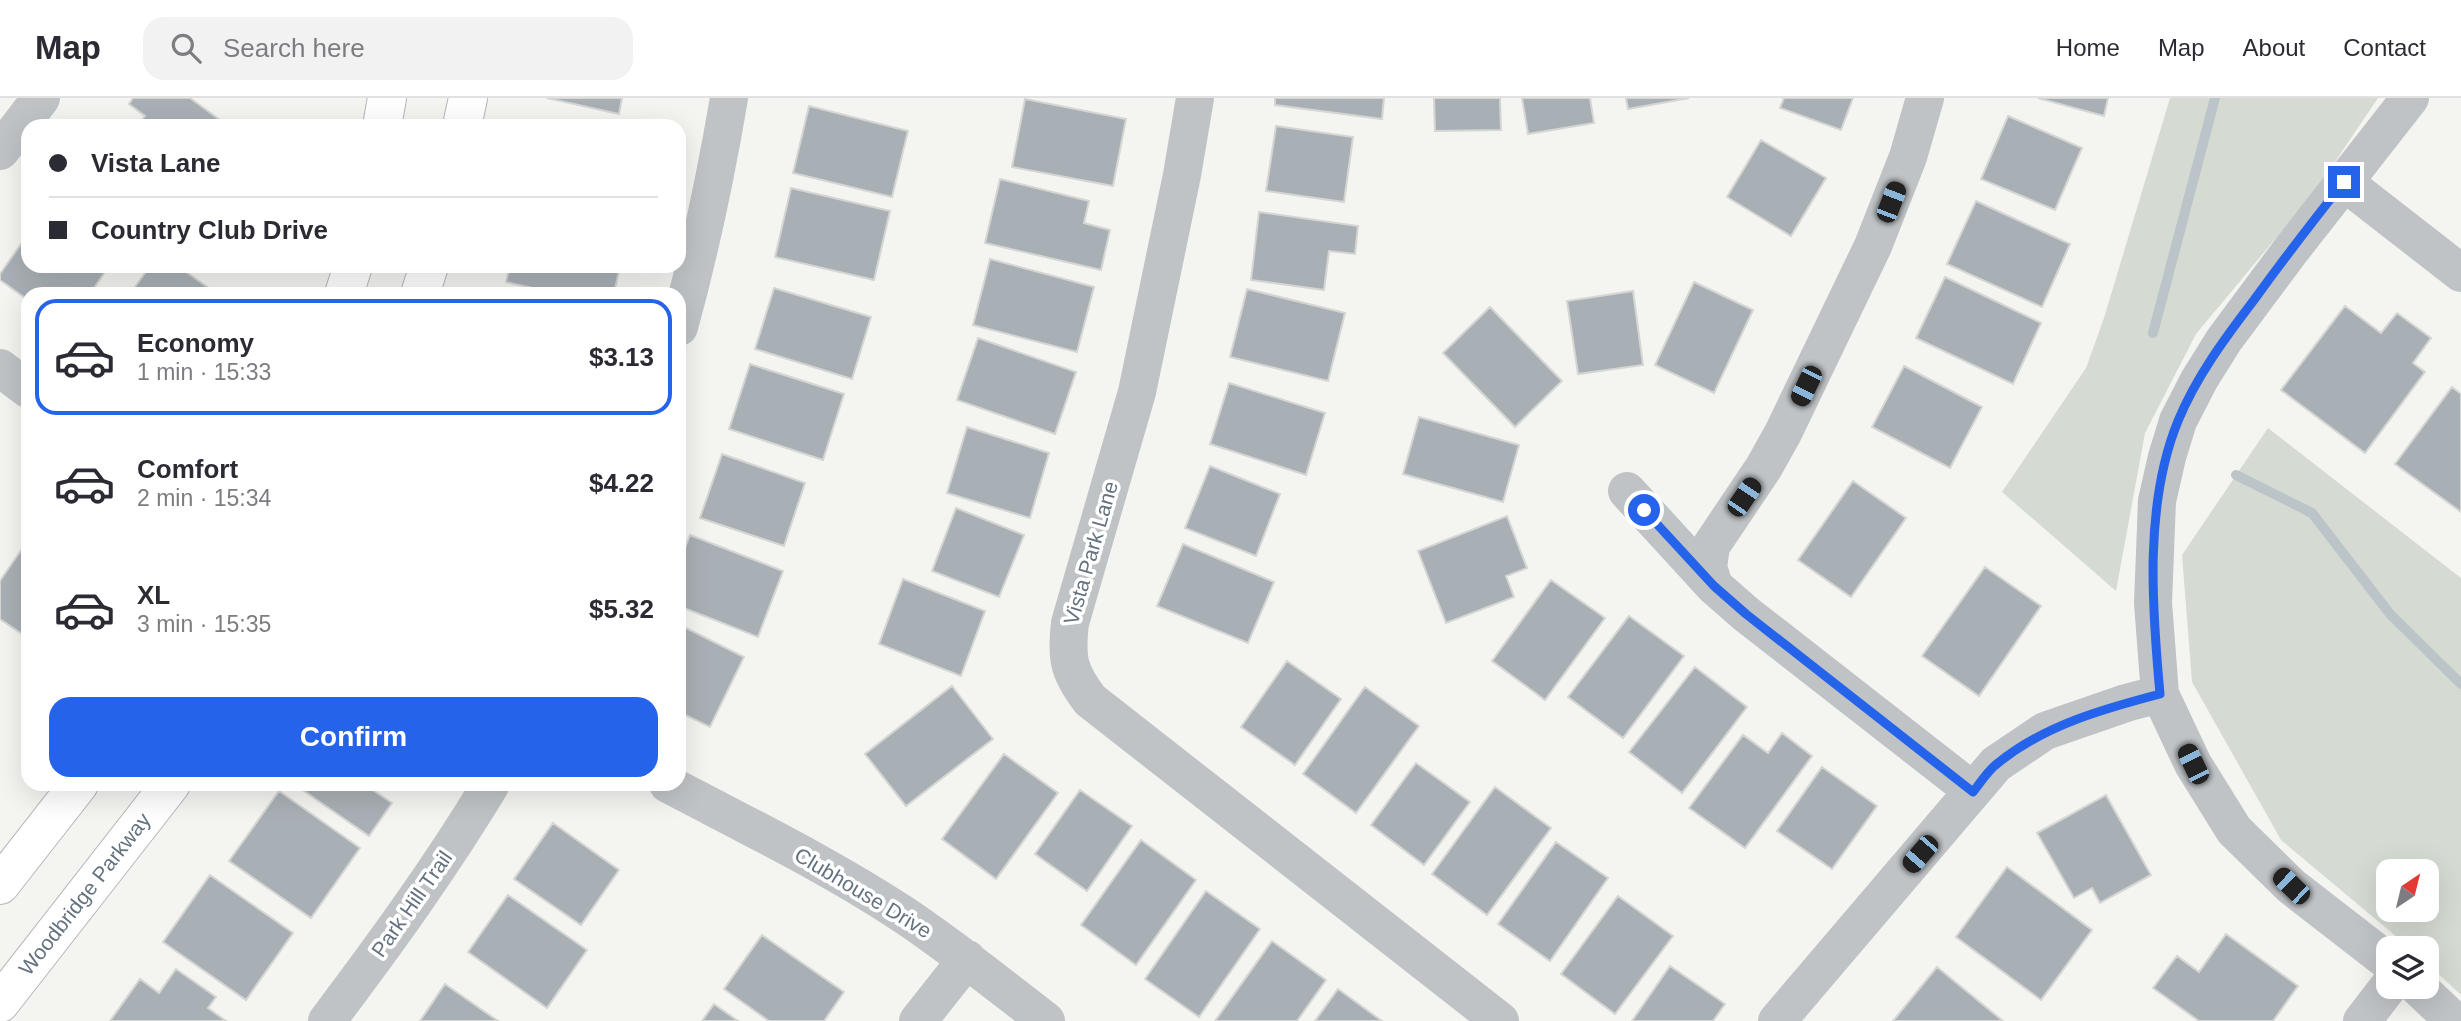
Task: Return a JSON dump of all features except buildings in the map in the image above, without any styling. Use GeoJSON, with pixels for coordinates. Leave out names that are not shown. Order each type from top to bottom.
{"type":"FeatureCollection","features":[{"type":"Feature","properties":{"kind":"main road"},"geometry":{"type":"LineString","coordinates":[[383,119],[387,98]]}},
{"type":"Feature","properties":{"kind":"main road"},"geometry":{"type":"LineString","coordinates":[[464,119],[468,98]]}},
{"type":"Feature","properties":{"kind":"main road"},"geometry":{"type":"LineString","coordinates":[[0,886],[74,791]]}},
{"type":"Feature","properties":{"kind":"main road","name":"Woodbridge Parkway"},"geometry":{"type":"LineString","coordinates":[[0,1003],[166,791]]}},
{"type":"Feature","properties":{"kind":"street"},"geometry":{"type":"LineString","coordinates":[[25,119],[41,98]]}},
{"type":"Feature","properties":{"kind":"street"},"geometry":{"type":"LineString","coordinates":[[686,302],[714,185],[729,98]]}},
{"type":"Feature","properties":{"kind":"street","name":"Vista Park Lane"},"geometry":{"type":"LineString","coordinates":[[1195,98],[1182,175],[1137,392],[1070,623],[1066,652],[1076,681],[1090,700],[1500,1021]]}},
{"type":"Feature","properties":{"kind":"street"},"geometry":{"type":"LineString","coordinates":[[1714,586],[1708,567],[1711,546],[1764,467],[1783,433],[1873,246],[1908,157],[1925,98]]}},
{"type":"Feature","properties":{"kind":"street"},"geometry":{"type":"LineString","coordinates":[[2376,952],[2291,886],[2234,830],[2193,764],[2160,694],[2153,603],[2157,501],[2178,421],[2224,340],[2410,98]]}},
{"type":"Feature","properties":{"kind":"street"},"geometry":{"type":"LineString","coordinates":[[0,151],[21,124]]}},
{"type":"Feature","properties":{"kind":"street"},"geometry":{"type":"LineString","coordinates":[[2344,182],[2461,273]]}},
{"type":"Feature","properties":{"kind":"street"},"geometry":{"type":"LineString","coordinates":[[0,368],[21,384]]}},
{"type":"Feature","properties":{"kind":"street"},"geometry":{"type":"LineString","coordinates":[[1627,491],[1714,586],[1746,614],[1973,792]]}},
{"type":"Feature","properties":{"kind":"street"},"geometry":{"type":"LineString","coordinates":[[1777,1021],[1996,764],[2045,732],[2103,710],[2160,694]]}},
{"type":"Feature","properties":{"kind":"street","name":"Park Hill Trail"},"geometry":{"type":"LineString","coordinates":[[327,1021],[416,901],[487,791]]}},
{"type":"Feature","properties":{"kind":"street","name":"Clubhouse Drive"},"geometry":{"type":"LineString","coordinates":[[681,791],[842,877],[902,913],[967,959],[1045,1021]]}},
{"type":"Feature","properties":{"kind":"street"},"geometry":{"type":"LineString","coordinates":[[918,1021],[967,959]]}},
{"type":"Feature","properties":{"kind":"street"},"geometry":{"type":"LineString","coordinates":[[2362,1021],[2379,999]]}},
{"type":"Feature","properties":{"kind":"street"},"geometry":{"type":"LineString","coordinates":[[2431,999],[2454,1021]]}},
{"type":"Feature","properties":{"kind":"shaded area"},"geometry":{"type":"Polygon","coordinates":[[[2170,98],[2378,98],[2316,190],[2196,334],[2145,433],[2116,591],[2002,492],[2086,368],[2104,318],[2170,98]]]}},
{"type":"Feature","properties":{"kind":"shaded area"},"geometry":{"type":"Polygon","coordinates":[[[2268,428],[2461,578],[2461,995],[2439,974],[2439,936],[2396,936],[2379,922],[2440,922],[2440,859],[2376,859],[2376,920],[2281,840],[2192,682],[2182,555],[2268,428]]]}},
{"type":"Feature","properties":{"kind":"waterway"},"geometry":{"type":"LineString","coordinates":[[2153,333],[2215,98]]}},
{"type":"Feature","properties":{"kind":"waterway"},"geometry":{"type":"LineString","coordinates":[[2236,475],[2312,513],[2390,614],[2461,684]]}},
{"type":"Feature","properties":{"kind":"route"},"geometry":{"type":"LineString","coordinates":[[1644,510],[1714,586],[1746,614],[1973,792],[1996,764],[2045,732],[2107,709],[2160,694],[2153,603],[2157,501],[2178,421],[2224,340],[2344,182]]}}]}
